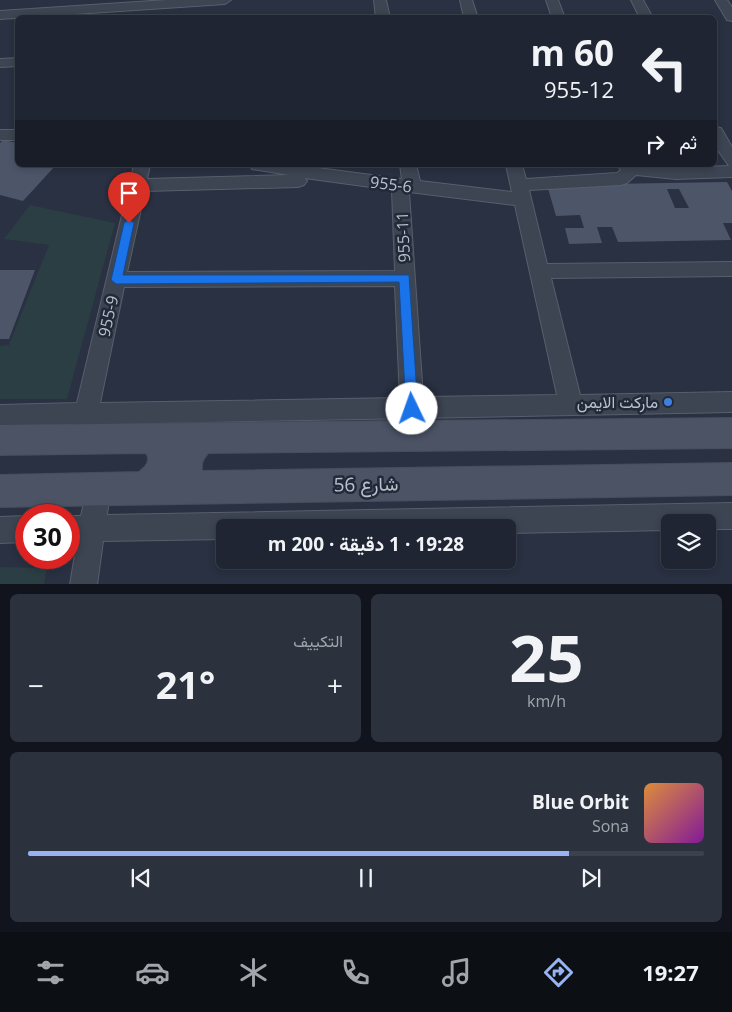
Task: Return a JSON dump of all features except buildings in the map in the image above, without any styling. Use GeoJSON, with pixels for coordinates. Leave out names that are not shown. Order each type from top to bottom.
{"type":"FeatureCollection","features":[{"type":"Feature","properties":{"kind":"street"},"geometry":{"type":"LineString","coordinates":[[0,15],[225,0]]}},
{"type":"Feature","properties":{"kind":"street"},"geometry":{"type":"LineString","coordinates":[[380,0],[382,15]]}},
{"type":"Feature","properties":{"kind":"street"},"geometry":{"type":"LineString","coordinates":[[466,0],[470,15]]}},
{"type":"Feature","properties":{"kind":"street"},"geometry":{"type":"LineString","coordinates":[[552,0],[558,15]]}},
{"type":"Feature","properties":{"kind":"street"},"geometry":{"type":"LineString","coordinates":[[637,0],[645,15]]}},
{"type":"Feature","properties":{"kind":"street"},"geometry":{"type":"LineString","coordinates":[[721,0],[732,17]]}},
{"type":"Feature","properties":{"kind":"street"},"geometry":{"type":"LineString","coordinates":[[179,15],[180,3]]}},
{"type":"Feature","properties":{"kind":"street"},"geometry":{"type":"LineString","coordinates":[[0,63],[15,62]]}},
{"type":"Feature","properties":{"kind":"street"},"geometry":{"type":"LineString","coordinates":[[0,135],[15,135]]}},
{"type":"Feature","properties":{"kind":"street"},"geometry":{"type":"LineString","coordinates":[[717,135],[732,161]]}},
{"type":"Feature","properties":{"kind":"street","name":"955-9"},"geometry":{"type":"LineString","coordinates":[[83,426],[142,167]]}},
{"type":"Feature","properties":{"kind":"street","name":"955-6"},"geometry":{"type":"LineString","coordinates":[[271,167],[406,186],[522,192],[621,179],[628,168]]}},
{"type":"Feature","properties":{"kind":"street","name":"955-11"},"geometry":{"type":"LineString","coordinates":[[408,167],[405,278],[412,409]]}},
{"type":"Feature","properties":{"kind":"street"},"geometry":{"type":"LineString","coordinates":[[515,167],[571,405]]}},
{"type":"Feature","properties":{"kind":"street"},"geometry":{"type":"LineString","coordinates":[[628,168],[646,172],[732,172]]}},
{"type":"Feature","properties":{"kind":"street"},"geometry":{"type":"LineString","coordinates":[[138,185],[350,179]]}},
{"type":"Feature","properties":{"kind":"street"},"geometry":{"type":"LineString","coordinates":[[540,271],[732,269]]}},
{"type":"Feature","properties":{"kind":"street"},"geometry":{"type":"LineString","coordinates":[[116,280],[405,278]]}},
{"type":"Feature","properties":{"kind":"street"},"geometry":{"type":"LineString","coordinates":[[0,440],[83,426],[412,409],[732,402]]}},
{"type":"Feature","properties":{"kind":"street"},"geometry":{"type":"LineString","coordinates":[[0,415],[83,426],[154,439],[732,432]]}},
{"type":"Feature","properties":{"kind":"street"},"geometry":{"type":"LineString","coordinates":[[192,487],[185,476],[185,462],[190,449],[201,438]]}},
{"type":"Feature","properties":{"kind":"street"},"geometry":{"type":"LineString","coordinates":[[147,488],[160,476],[166,462],[164,448],[154,439]]}},
{"type":"Feature","properties":{"kind":"street","name":"شارع 56"},"geometry":{"type":"LineString","coordinates":[[0,491],[732,479]]}},
{"type":"Feature","properties":{"kind":"street"},"geometry":{"type":"LineString","coordinates":[[83,584],[80,528],[98,489]]}},
{"type":"Feature","properties":{"kind":"street"},"geometry":{"type":"LineString","coordinates":[[80,528],[732,516]]}},
{"type":"Feature","properties":{"kind":"street"},"geometry":{"type":"LineString","coordinates":[[0,530],[15,529]]}},
{"type":"Feature","properties":{"kind":"green space"},"geometry":{"type":"Polygon","coordinates":[[[30,205],[115,223],[67,399],[0,399],[0,346],[9,345],[49,245],[4,239],[30,205]]]}},
{"type":"Feature","properties":{"kind":"green space"},"geometry":{"type":"Polygon","coordinates":[[[0,567],[47,569],[44,584],[0,584],[0,567]]]}},
{"type":"Feature","properties":{"kind":"place","name":"ماركت الايمن"},"geometry":{"type":"Point","coordinates":[668,402]}},
{"type":"Feature","properties":{"kind":"route"},"geometry":{"type":"LineString","coordinates":[[129,223],[116,280],[405,278],[412,409]]}}]}
